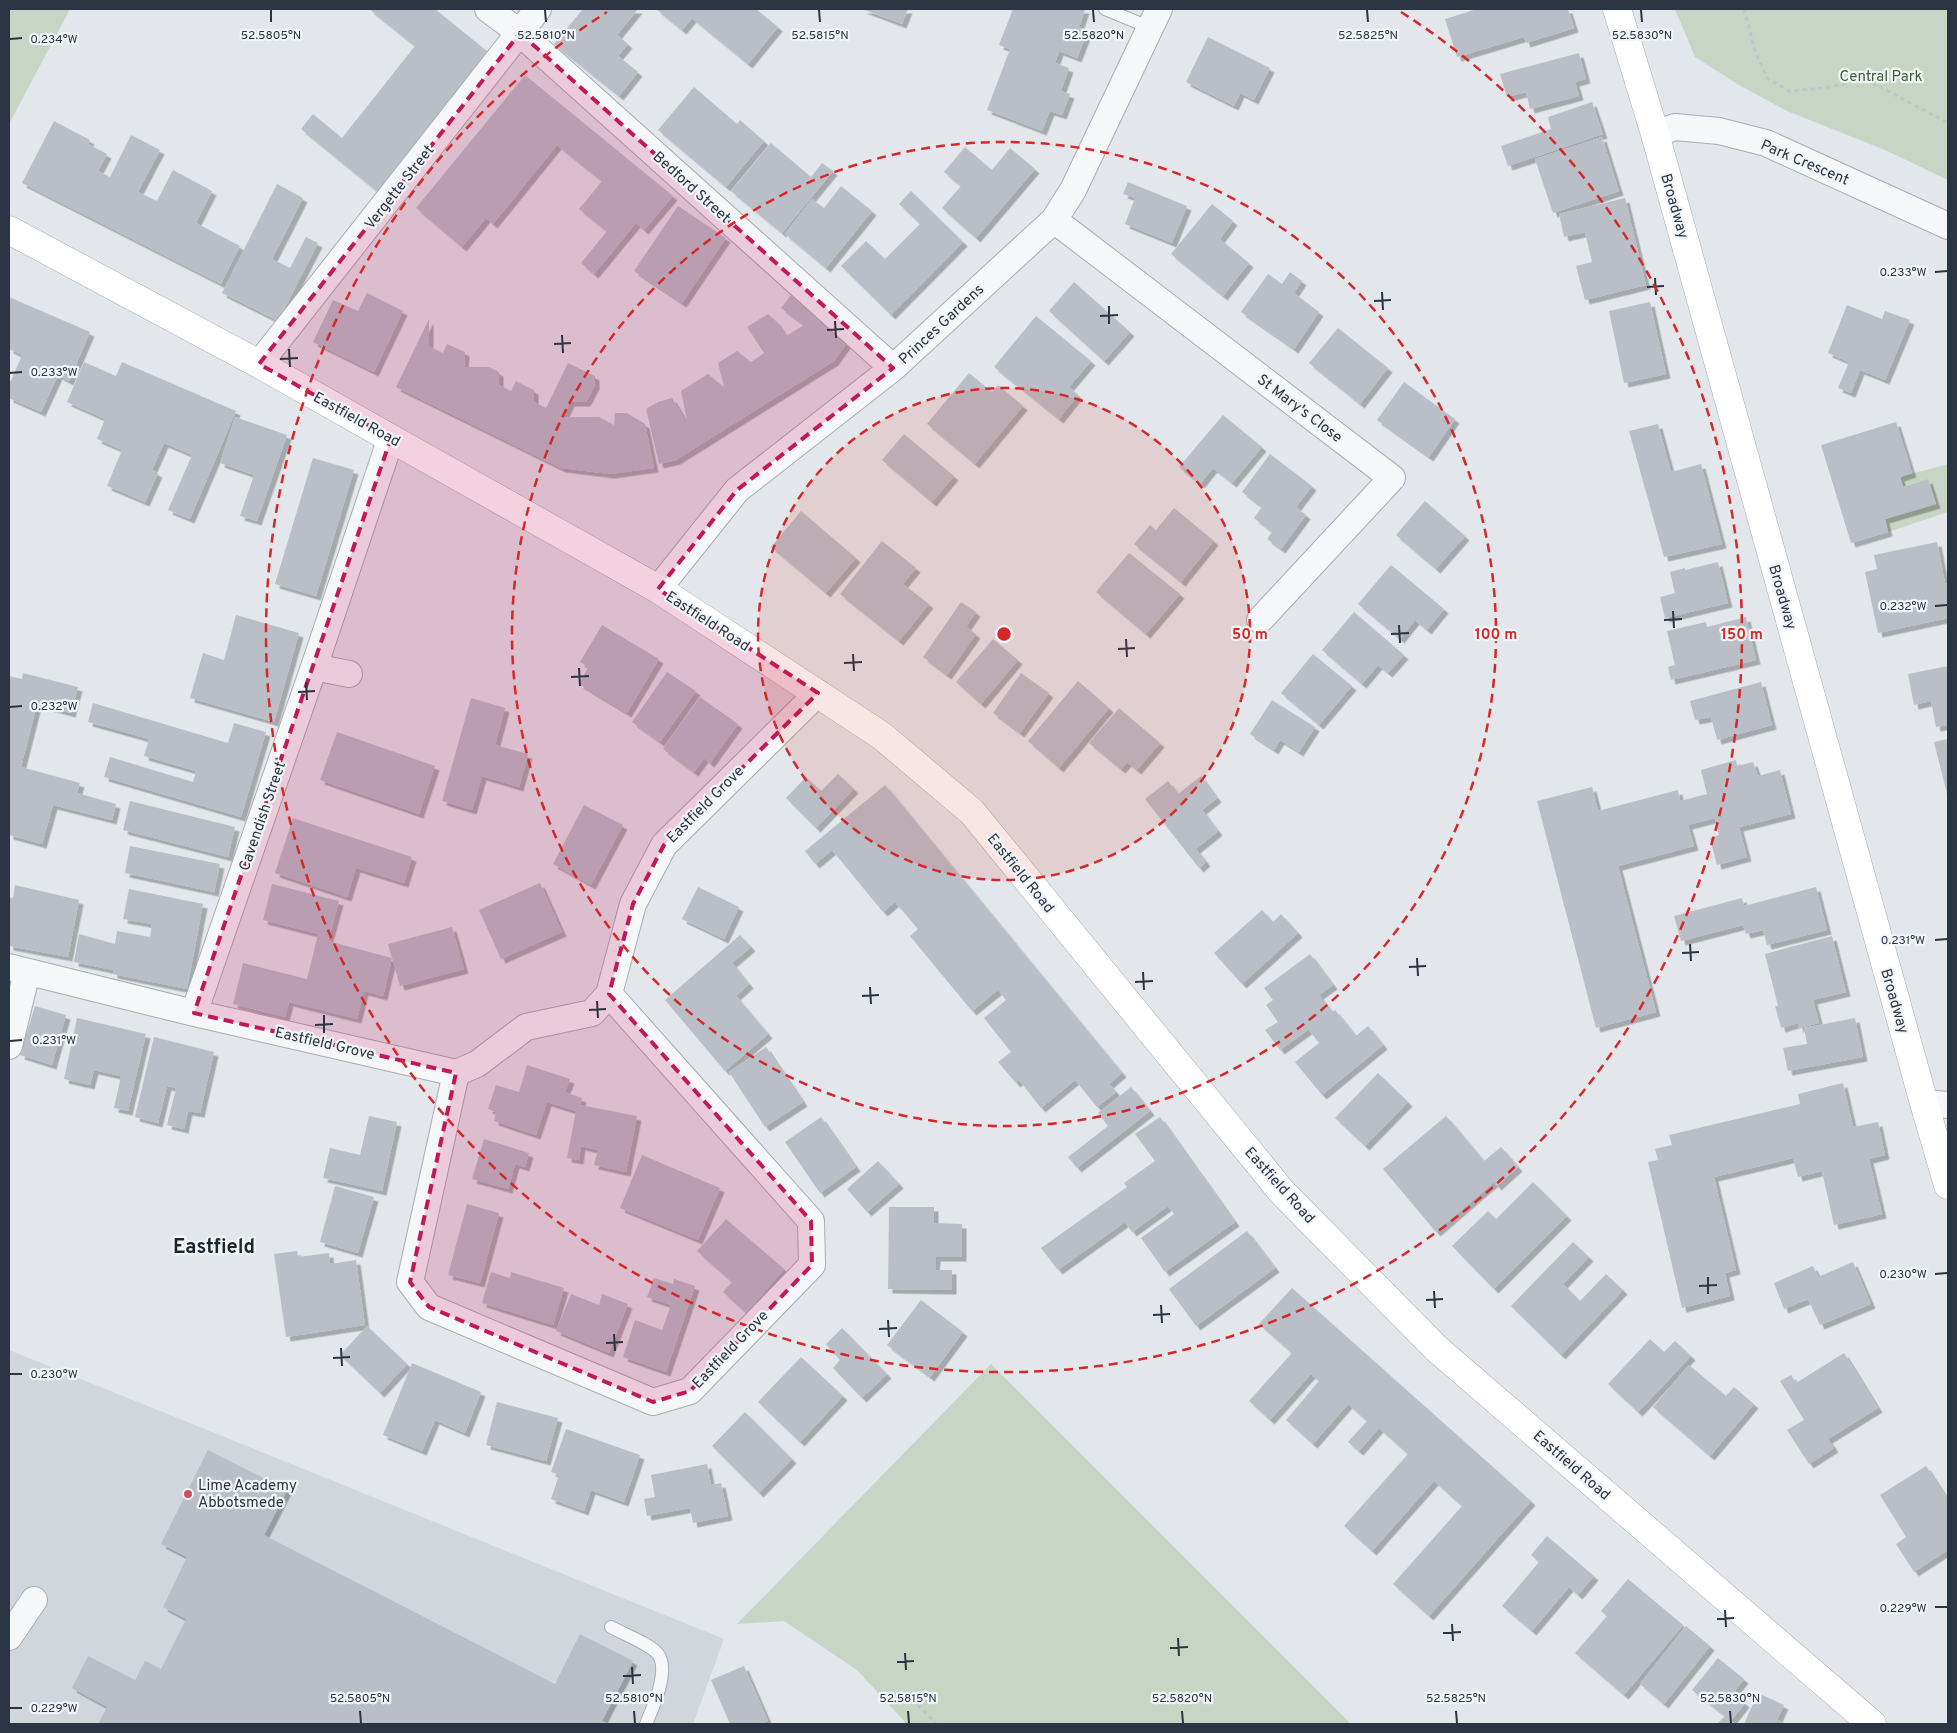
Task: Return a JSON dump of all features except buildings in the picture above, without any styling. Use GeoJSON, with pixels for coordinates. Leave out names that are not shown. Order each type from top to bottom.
{"type":"FeatureCollection","features":[{"type":"Feature","properties":{"kind":"street","name":"Bedford Street"},"geometry":{"type":"LineString","coordinates":[[488,9],[520,34],[893,368]]}},
{"type":"Feature","properties":{"kind":"street","name":"Vergette Street"},"geometry":{"type":"LineString","coordinates":[[259,364],[538,9]]}},
{"type":"Feature","properties":{"kind":"street","name":"Broadway"},"geometry":{"type":"LineString","coordinates":[[1617,9],[1655,134],[1936,1104],[1948,1185]]}},
{"type":"Feature","properties":{"kind":"street","name":"Princes Gardens"},"geometry":{"type":"LineString","coordinates":[[658,588],[737,490],[893,368],[1054,220],[1074,190],[1155,18]]}},
{"type":"Feature","properties":{"kind":"street","name":"Park Crescent"},"geometry":{"type":"LineString","coordinates":[[1655,134],[1675,126],[1719,131],[1766,143],[1948,226]]}},
{"type":"Feature","properties":{"kind":"street","name":"St Mary's Close"},"geometry":{"type":"LineString","coordinates":[[1054,220],[1392,478],[1260,620]]}},
{"type":"Feature","properties":{"kind":"street","name":"Eastfield Road"},"geometry":{"type":"LineString","coordinates":[[9,230],[259,364],[658,588],[882,736],[972,812],[1282,1192],[1437,1349],[1861,1721]]}},
{"type":"Feature","properties":{"kind":"street","name":"Cavendish Street"},"geometry":{"type":"LineString","coordinates":[[194,1013],[391,438]]}},
{"type":"Feature","properties":{"kind":"street"},"geometry":{"type":"LineString","coordinates":[[314,667],[349,674]]}},
{"type":"Feature","properties":{"kind":"street","name":"Eastfield Grove"},"geometry":{"type":"LineString","coordinates":[[194,1013],[456,1073],[477,1064],[526,1027],[592,1013],[608,994],[633,904],[664,845],[818,693]]}},
{"type":"Feature","properties":{"kind":"street"},"geometry":{"type":"LineString","coordinates":[[9,1046],[18,969],[194,1013]]}},
{"type":"Feature","properties":{"kind":"street","name":"Eastfield Grove"},"geometry":{"type":"LineString","coordinates":[[456,1073],[410,1282],[429,1307],[654,1402],[690,1390],[812,1265],[811,1221],[608,994]]}},
{"type":"Feature","properties":{"kind":"street"},"geometry":{"type":"LineString","coordinates":[[9,1637],[34,1600]]}},
{"type":"Feature","properties":{"kind":"lane"},"geometry":{"type":"LineString","coordinates":[[1104,9],[1155,18]]}},
{"type":"Feature","properties":{"kind":"lane"},"geometry":{"type":"LineString","coordinates":[[611,1627],[657,1654],[663,1666],[656,1698],[646,1724]]}},
{"type":"Feature","properties":{"kind":"path"},"geometry":{"type":"LineString","coordinates":[[1744,9],[1755,51],[1767,78],[1789,91],[1824,88],[1865,79],[1948,123]]}},
{"type":"Feature","properties":{"kind":"path"},"geometry":{"type":"LineString","coordinates":[[907,1693],[936,1724]]}},
{"type":"Feature","properties":{"kind":"highlighted area"},"geometry":{"type":"Polygon","coordinates":[[[520,33],[893,368],[737,490],[658,589],[818,693],[664,845],[633,904],[609,994],[811,1221],[812,1265],[690,1391],[653,1402],[429,1307],[410,1282],[456,1073],[194,1013],[391,438],[259,364],[520,33]]]}},
{"type":"Feature","properties":{"kind":"shaded area","name":"Lime Academy Abbotsmede"},"geometry":{"type":"Polygon","coordinates":[[[9,1350],[724,1639],[693,1724],[9,1724],[9,1350]]]}},
{"type":"Feature","properties":{"kind":"green space"},"geometry":{"type":"Polygon","coordinates":[[[9,9],[70,9],[9,124],[9,9]]]}},
{"type":"Feature","properties":{"kind":"green space","name":"Central Park"},"geometry":{"type":"Polygon","coordinates":[[[1675,9],[1948,9],[1948,180],[1885,150],[1787,111],[1739,85],[1695,57],[1675,9]]]}},
{"type":"Feature","properties":{"kind":"green space"},"geometry":{"type":"Polygon","coordinates":[[[1948,464],[1948,512],[1888,532],[1885,519],[1935,503],[1928,479],[1903,487],[1900,477],[1948,464]]]}},
{"type":"Feature","properties":{"kind":"green space"},"geometry":{"type":"Polygon","coordinates":[[[991,1364],[1351,1724],[905,1724],[857,1670],[784,1621],[737,1624],[991,1364]]]}},
{"type":"Feature","properties":{"kind":"place","name":"Lime Academy Abbotsmede"},"geometry":{"type":"Point","coordinates":[188,1494]}},
{"type":"Feature","properties":{"kind":"district","name":"Eastfield"},"geometry":{"type":"Point","coordinates":[214,1246]}}]}
